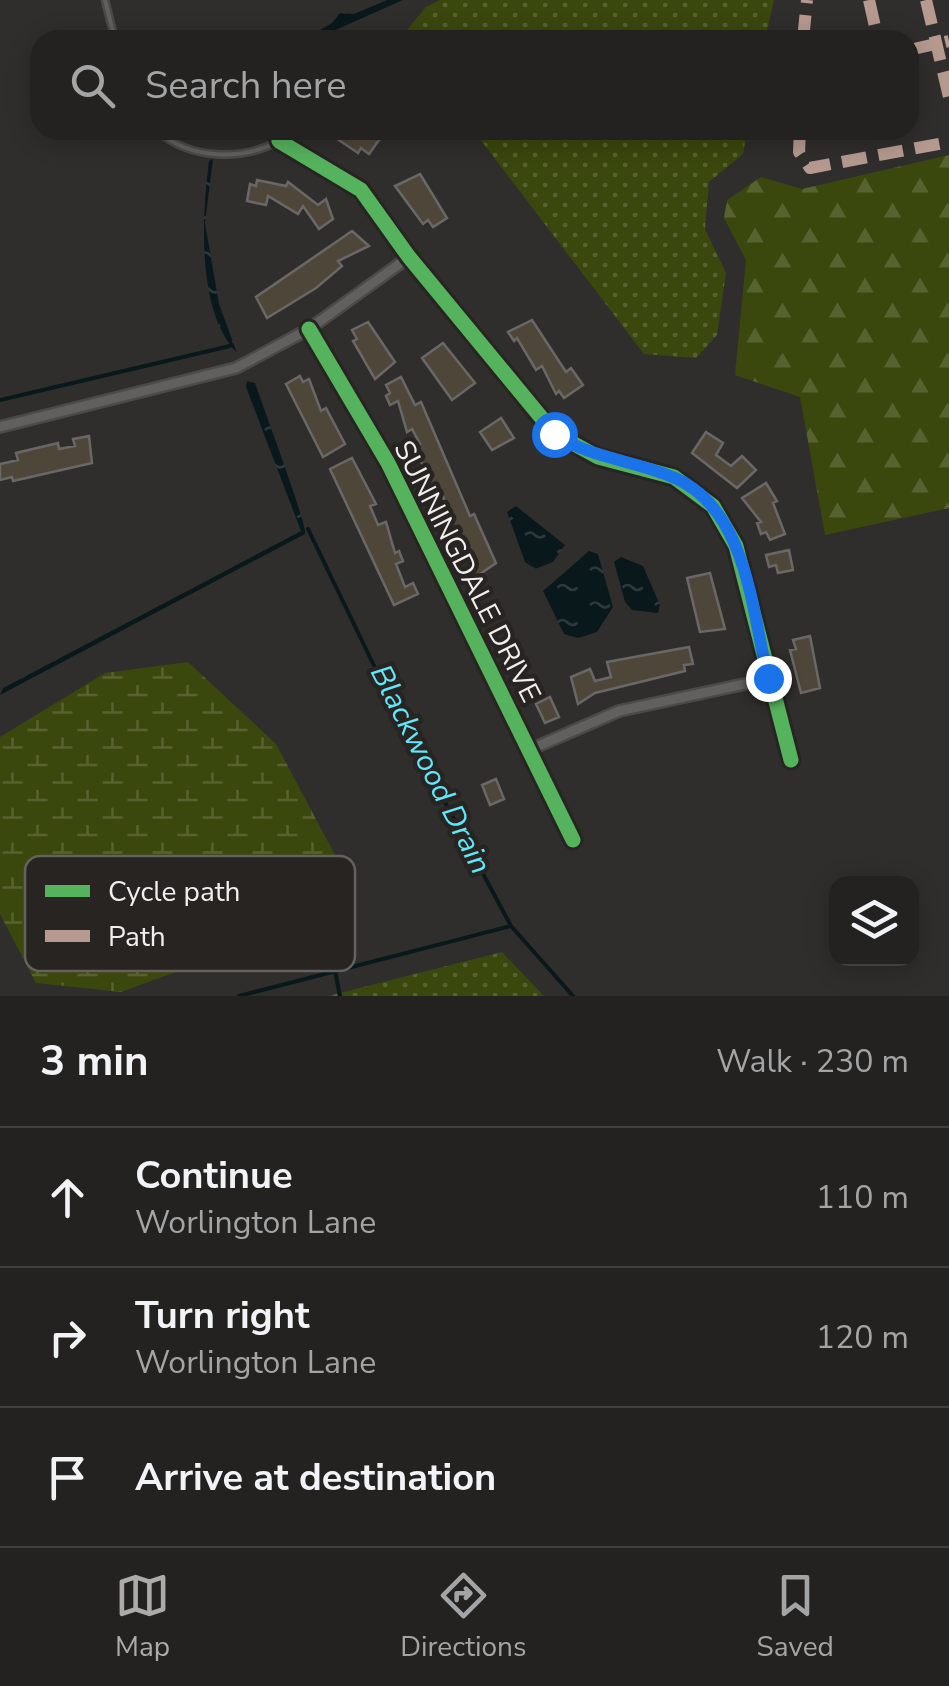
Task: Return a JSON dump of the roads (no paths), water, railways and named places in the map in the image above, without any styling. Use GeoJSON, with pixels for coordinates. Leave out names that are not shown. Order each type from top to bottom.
{"type":"FeatureCollection","features":[{"type":"Feature","properties":{"kind":"street"},"geometry":{"type":"LineString","coordinates":[[279,141],[361,190],[409,256],[554,434],[598,457],[674,477],[713,506],[736,546],[790,760]]}},
{"type":"Feature","properties":{"kind":"street"},"geometry":{"type":"LineString","coordinates":[[0,426],[213,376],[272,351],[309,329],[409,256]]}},
{"type":"Feature","properties":{"kind":"street","name":"SUNNINGDALE DRIVE"},"geometry":{"type":"LineString","coordinates":[[309,329],[388,463],[573,840]]}},
{"type":"Feature","properties":{"kind":"street"},"geometry":{"type":"LineString","coordinates":[[530,750],[619,711],[768,678]]}},
{"type":"Feature","properties":{"kind":"lane"},"geometry":{"type":"LineString","coordinates":[[105,0],[113,30]]}},
{"type":"Feature","properties":{"kind":"lane"},"geometry":{"type":"LineString","coordinates":[[174,140],[184,146],[238,156],[256,154],[279,141]]}},
{"type":"Feature","properties":{"kind":"water"},"geometry":{"type":"Polygon","coordinates":[[[387,0],[403,0],[336,30],[320,30],[340,13],[354,14],[387,0]]]}},
{"type":"Feature","properties":{"kind":"water"},"geometry":{"type":"Polygon","coordinates":[[[213,159],[205,223],[219,304],[237,353],[214,313],[208,288],[204,234],[205,207],[209,161],[213,159]]]}},
{"type":"Feature","properties":{"kind":"water"},"geometry":{"type":"Polygon","coordinates":[[[247,381],[255,383],[305,534],[0,695],[3,688],[301,531],[247,381]]]}},
{"type":"Feature","properties":{"kind":"water"},"geometry":{"type":"Polygon","coordinates":[[[516,506],[565,545],[553,562],[535,569],[525,562],[507,512],[516,506]]]}},
{"type":"Feature","properties":{"kind":"water"},"geometry":{"type":"Polygon","coordinates":[[[589,551],[598,554],[613,607],[597,632],[578,638],[564,634],[543,591],[589,551]]]}},
{"type":"Feature","properties":{"kind":"water"},"geometry":{"type":"Polygon","coordinates":[[[621,557],[643,566],[660,605],[658,613],[632,610],[625,602],[614,562],[621,557]]]}},
{"type":"Feature","properties":{"kind":"waterway"},"geometry":{"type":"LineString","coordinates":[[0,400],[230,346]]}},
{"type":"Feature","properties":{"kind":"waterway","name":"Blackwood Drain"},"geometry":{"type":"LineString","coordinates":[[308,529],[394,707],[511,926],[573,996]]}},
{"type":"Feature","properties":{"kind":"waterway"},"geometry":{"type":"LineString","coordinates":[[355,966],[511,926]]}},
{"type":"Feature","properties":{"kind":"waterway"},"geometry":{"type":"LineString","coordinates":[[335,971],[340,996]]}},
{"type":"Feature","properties":{"kind":"waterway"},"geometry":{"type":"LineString","coordinates":[[239,996],[336,971]]}}]}
